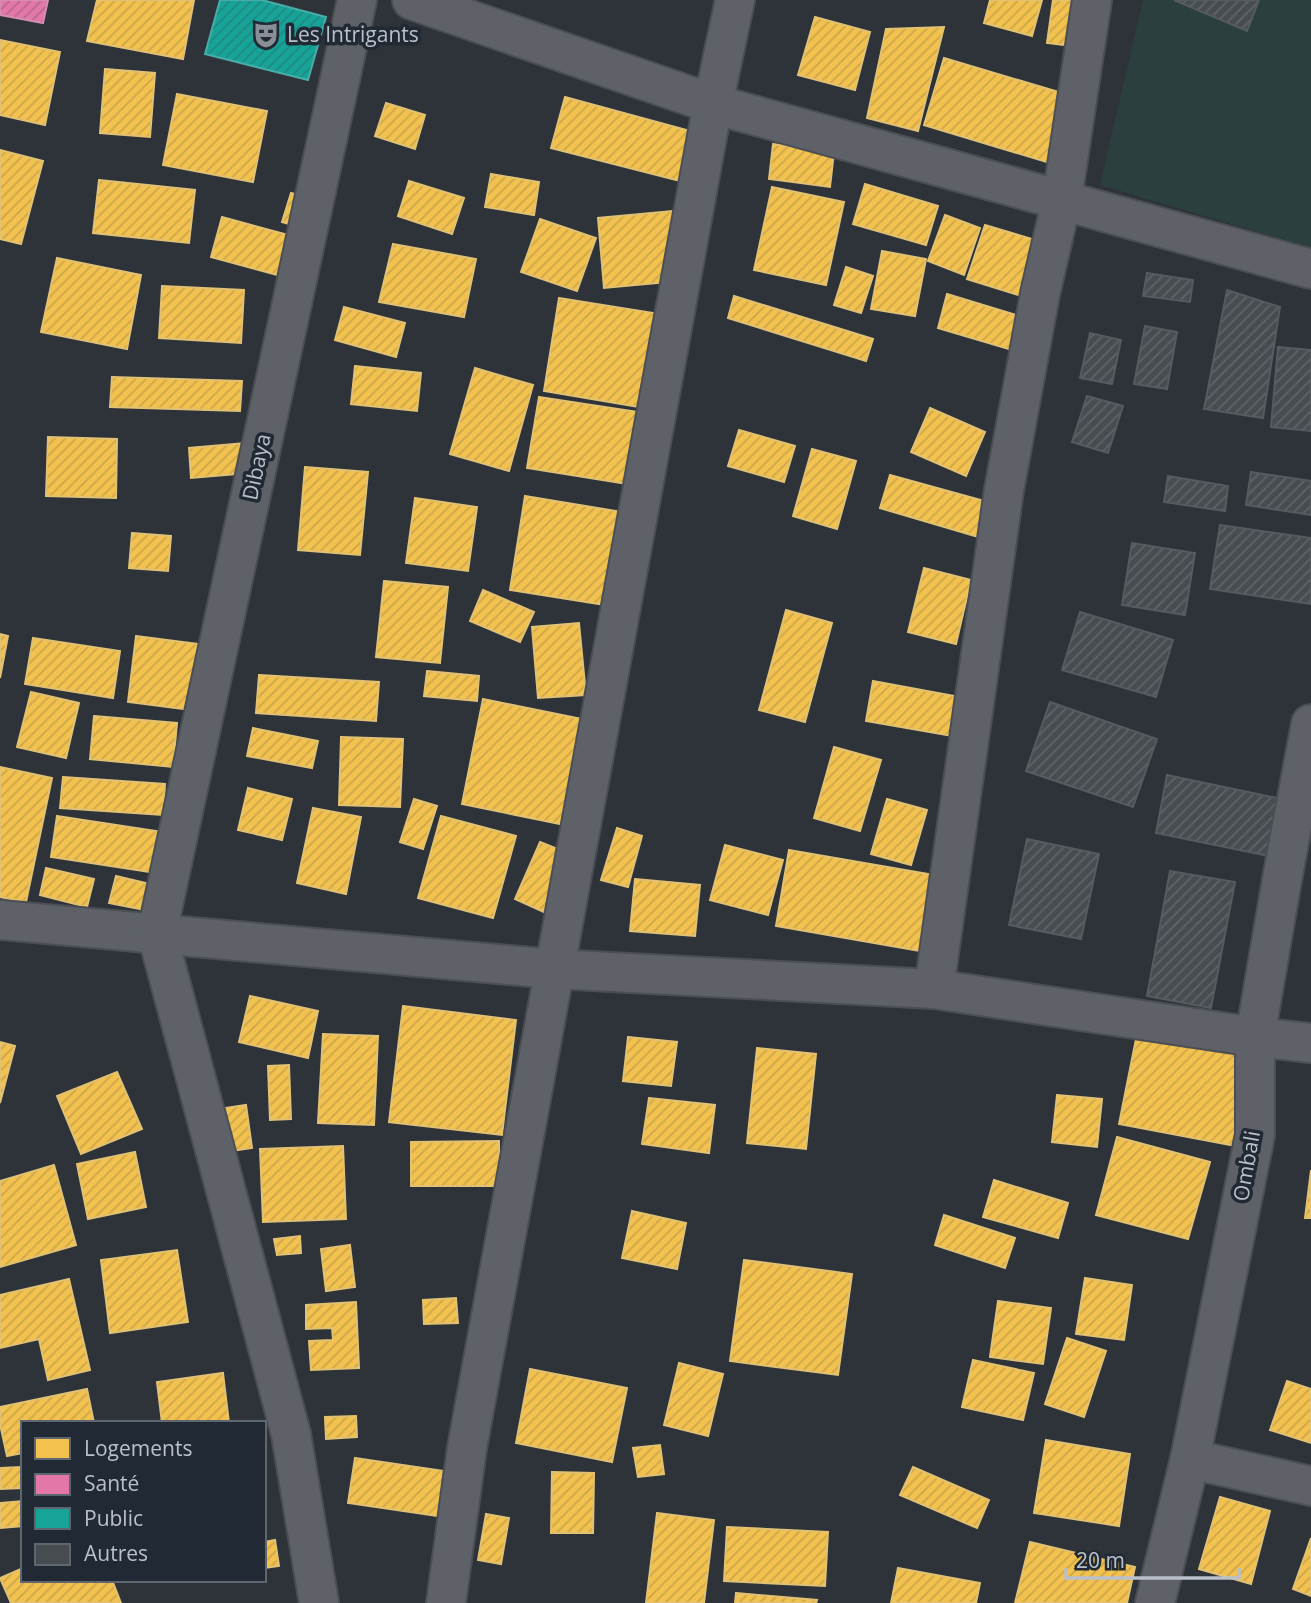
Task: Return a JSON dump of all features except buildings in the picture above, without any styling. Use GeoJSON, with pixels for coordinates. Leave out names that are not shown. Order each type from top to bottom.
{"type":"FeatureCollection","features":[{"type":"Feature","properties":{"kind":"street","name":"Dibaya"},"geometry":{"type":"LineString","coordinates":[[157,933],[357,0]]}},
{"type":"Feature","properties":{"kind":"street"},"geometry":{"type":"LineString","coordinates":[[412,0],[713,104],[1311,269]]}},
{"type":"Feature","properties":{"kind":"street"},"geometry":{"type":"LineString","coordinates":[[446,1603],[467,1448],[713,104],[735,0]]}},
{"type":"Feature","properties":{"kind":"street"},"geometry":{"type":"LineString","coordinates":[[934,989],[1004,490],[1040,294],[1062,200],[1092,0]]}},
{"type":"Feature","properties":{"kind":"street","name":"Ombali"},"geometry":{"type":"LineString","coordinates":[[1155,1603],[1191,1459],[1255,1135],[1255,1037],[1311,724]]}},
{"type":"Feature","properties":{"kind":"street"},"geometry":{"type":"LineString","coordinates":[[0,920],[554,969],[934,989],[1311,1043]]}},
{"type":"Feature","properties":{"kind":"street"},"geometry":{"type":"LineString","coordinates":[[157,933],[291,1434],[319,1603]]}},
{"type":"Feature","properties":{"kind":"street"},"geometry":{"type":"LineString","coordinates":[[1191,1459],[1311,1486]]}},
{"type":"Feature","properties":{"kind":"green space"},"geometry":{"type":"Polygon","coordinates":[[[1143,0],[1311,0],[1311,248],[1100,185],[1143,0]]]}},
{"type":"Feature","properties":{"kind":"place","name":"Les Intrigants"},"geometry":{"type":"Point","coordinates":[266,35]}}]}
